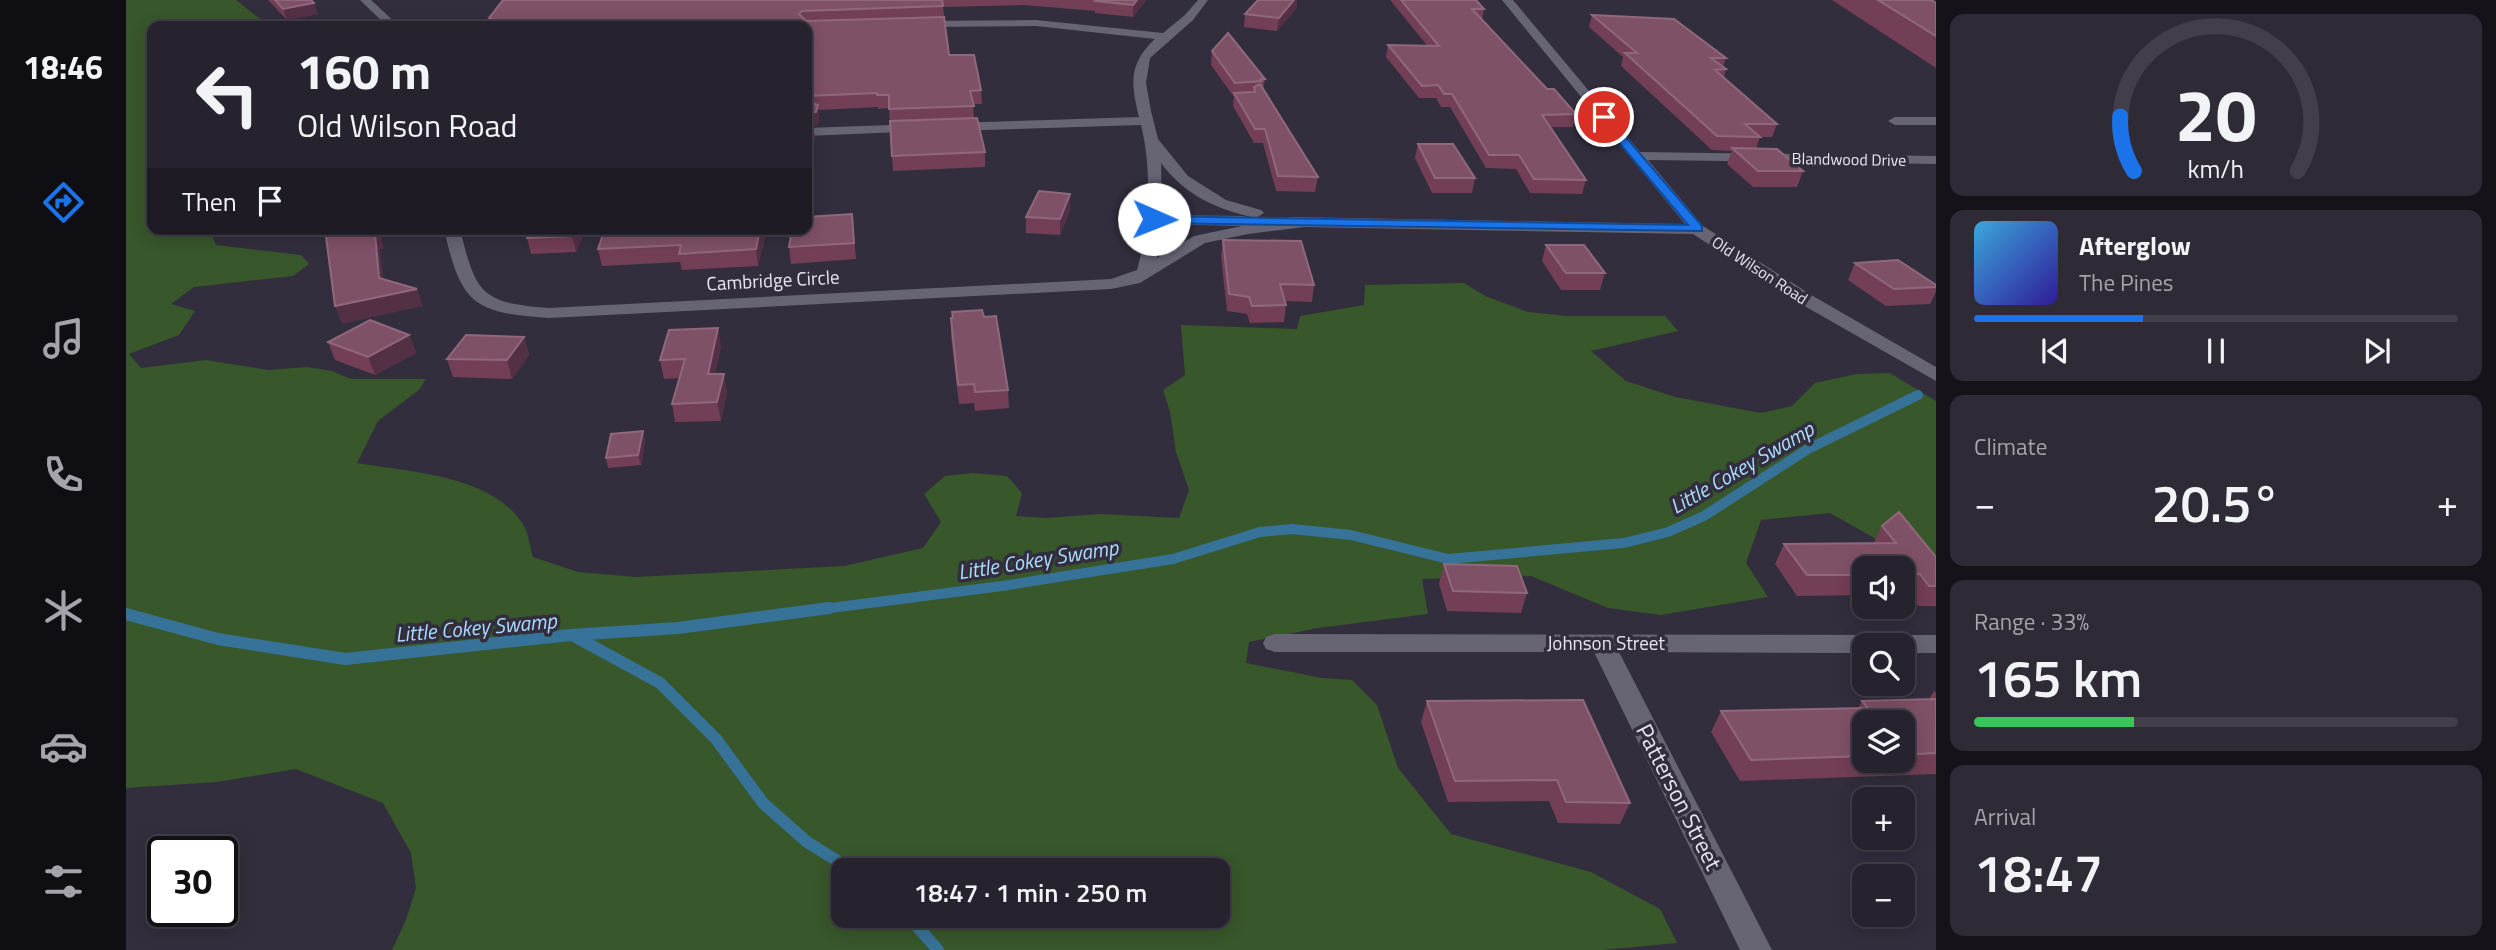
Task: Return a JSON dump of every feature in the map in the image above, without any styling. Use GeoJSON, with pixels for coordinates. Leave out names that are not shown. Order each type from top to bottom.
{"type":"FeatureCollection","features":[{"type":"Feature","properties":{"kind":"street"},"geometry":{"type":"LineString","coordinates":[[365,0],[388,21]]}},
{"type":"Feature","properties":{"kind":"street"},"geometry":{"type":"LineString","coordinates":[[1145,271],[1150,257],[1154,219],[1151,139],[1145,121],[1140,80],[1141,64],[1147,53],[1196,13],[1203,0]]}},
{"type":"Feature","properties":{"kind":"street","name":"Old Wilson Road"},"geometry":{"type":"LineString","coordinates":[[1507,0],[1698,229],[1745,263],[1936,376]]}},
{"type":"Feature","properties":{"kind":"street"},"geometry":{"type":"LineString","coordinates":[[900,25],[1036,23],[1167,37]]}},
{"type":"Feature","properties":{"kind":"street"},"geometry":{"type":"LineString","coordinates":[[812,132],[1145,121]]}},
{"type":"Feature","properties":{"kind":"street"},"geometry":{"type":"LineString","coordinates":[[1895,121],[1936,121]]}},
{"type":"Feature","properties":{"kind":"street"},"geometry":{"type":"LineString","coordinates":[[1151,139],[1181,181],[1203,197],[1246,212],[1306,222]]}},
{"type":"Feature","properties":{"kind":"street","name":"Blandwood Drive"},"geometry":{"type":"LineString","coordinates":[[1636,156],[1936,160]]}},
{"type":"Feature","properties":{"kind":"street"},"geometry":{"type":"LineString","coordinates":[[1154,219],[1698,229]]}},
{"type":"Feature","properties":{"kind":"street","name":"Cambridge Circle"},"geometry":{"type":"LineString","coordinates":[[453,235],[461,271],[470,290],[485,303],[513,311],[550,313],[1111,284],[1134,279],[1200,239],[1248,229],[1306,222]]}},
{"type":"Feature","properties":{"kind":"street","name":"Johnson Street"},"geometry":{"type":"LineString","coordinates":[[1275,642],[1936,644]]}},
{"type":"Feature","properties":{"kind":"street","name":"Patterson Street"},"geometry":{"type":"LineString","coordinates":[[1602,643],[1756,950]]}},
{"type":"Feature","properties":{"kind":"green space"},"geometry":{"type":"Polygon","coordinates":[[[126,0],[236,0],[263,21],[147,21],[147,235],[213,235],[216,245],[301,255],[309,264],[293,276],[194,287],[171,304],[195,311],[179,335],[129,354],[141,368],[206,360],[268,370],[307,367],[332,371],[351,379],[426,379],[419,390],[378,421],[357,463],[425,473],[472,486],[493,496],[510,509],[524,526],[533,557],[578,572],[635,577],[844,566],[923,548],[941,522],[924,494],[945,476],[972,473],[1007,476],[1022,493],[1016,516],[1046,518],[1101,514],[1179,518],[1189,490],[1176,452],[1170,412],[1163,390],[1185,375],[1181,325],[1297,329],[1300,316],[1364,305],[1365,285],[1464,283],[1485,296],[1528,312],[1566,316],[1665,316],[1678,331],[1591,351],[1626,381],[1675,397],[1761,413],[1792,406],[1815,383],[1857,374],[1890,373],[1936,401],[1936,559],[1876,539],[1830,513],[1761,520],[1746,563],[1768,597],[1661,615],[1608,608],[1531,576],[1422,579],[1428,614],[1318,628],[1249,642],[1246,663],[1322,678],[1352,680],[1377,705],[1398,768],[1451,834],[1591,872],[1660,909],[1677,943],[1602,950],[392,950],[406,920],[416,888],[411,853],[383,803],[296,769],[217,782],[126,788],[126,0]]]}},
{"type":"Feature","properties":{"kind":"building"},"geometry":{"type":"Polygon","coordinates":[[[275,0],[311,0],[314,3],[283,9],[275,0]]]}},
{"type":"Feature","properties":{"kind":"building"},"geometry":{"type":"Polygon","coordinates":[[[503,0],[942,0],[943,6],[802,11],[799,14],[806,21],[498,21],[489,18],[503,0]]]}},
{"type":"Feature","properties":{"kind":"building"},"geometry":{"type":"Polygon","coordinates":[[[1096,0],[1137,0],[1133,5],[1096,0]]]}},
{"type":"Feature","properties":{"kind":"building"},"geometry":{"type":"Polygon","coordinates":[[[1258,0],[1294,0],[1279,18],[1245,14],[1258,0]]]}},
{"type":"Feature","properties":{"kind":"building"},"geometry":{"type":"Polygon","coordinates":[[[1401,0],[1476,0],[1484,9],[1472,9],[1547,89],[1554,89],[1576,114],[1542,115],[1586,180],[1534,179],[1519,155],[1489,155],[1452,94],[1444,94],[1438,85],[1422,86],[1388,45],[1439,46],[1401,0]]]}},
{"type":"Feature","properties":{"kind":"building"},"geometry":{"type":"Polygon","coordinates":[[[1878,0],[1931,0],[1936,3],[1936,36],[1878,0]]]}},
{"type":"Feature","properties":{"kind":"building"},"geometry":{"type":"Polygon","coordinates":[[[1592,15],[1674,19],[1726,58],[1711,58],[1726,69],[1715,70],[1777,124],[1745,124],[1760,137],[1717,136],[1625,53],[1637,53],[1592,15]]]}},
{"type":"Feature","properties":{"kind":"building"},"geometry":{"type":"Polygon","coordinates":[[[944,17],[949,55],[974,55],[981,90],[970,91],[974,106],[889,109],[889,95],[877,93],[812,96],[812,21],[806,21],[944,17]]]}},
{"type":"Feature","properties":{"kind":"building"},"geometry":{"type":"Polygon","coordinates":[[[1228,33],[1265,79],[1235,83],[1212,51],[1228,33]]]}},
{"type":"Feature","properties":{"kind":"building"},"geometry":{"type":"Polygon","coordinates":[[[1260,84],[1318,177],[1278,176],[1265,129],[1255,129],[1234,93],[1255,92],[1254,87],[1260,84]]]}},
{"type":"Feature","properties":{"kind":"building"},"geometry":{"type":"Polygon","coordinates":[[[812,103],[818,105],[816,112],[812,113],[812,103]]]}},
{"type":"Feature","properties":{"kind":"building"},"geometry":{"type":"Polygon","coordinates":[[[977,118],[985,152],[892,156],[890,121],[977,118]]]}},
{"type":"Feature","properties":{"kind":"building"},"geometry":{"type":"Polygon","coordinates":[[[1418,144],[1453,144],[1475,178],[1435,178],[1418,144]]]}},
{"type":"Feature","properties":{"kind":"building"},"geometry":{"type":"Polygon","coordinates":[[[1732,148],[1777,149],[1803,171],[1758,171],[1732,148]]]}},
{"type":"Feature","properties":{"kind":"building"},"geometry":{"type":"Polygon","coordinates":[[[1039,191],[1070,194],[1060,219],[1026,217],[1039,191]]]}},
{"type":"Feature","properties":{"kind":"building"},"geometry":{"type":"Polygon","coordinates":[[[852,214],[854,243],[789,247],[791,235],[812,235],[812,217],[852,214]]]}},
{"type":"Feature","properties":{"kind":"building"},"geometry":{"type":"Polygon","coordinates":[[[326,235],[375,235],[379,278],[417,289],[335,306],[326,235]]]}},
{"type":"Feature","properties":{"kind":"building"},"geometry":{"type":"Polygon","coordinates":[[[528,235],[572,235],[572,236],[527,238],[528,235]]]}},
{"type":"Feature","properties":{"kind":"building"},"geometry":{"type":"Polygon","coordinates":[[[603,235],[759,235],[756,249],[679,254],[681,245],[598,249],[603,235]]]}},
{"type":"Feature","properties":{"kind":"building"},"geometry":{"type":"Polygon","coordinates":[[[1223,240],[1301,241],[1314,285],[1280,284],[1286,305],[1252,306],[1249,297],[1229,294],[1223,240]]]}},
{"type":"Feature","properties":{"kind":"building"},"geometry":{"type":"Polygon","coordinates":[[[1546,245],[1584,245],[1605,273],[1566,273],[1546,245]]]}},
{"type":"Feature","properties":{"kind":"building"},"geometry":{"type":"Polygon","coordinates":[[[1898,260],[1936,287],[1894,289],[1855,263],[1898,260]]]}},
{"type":"Feature","properties":{"kind":"building"},"geometry":{"type":"Polygon","coordinates":[[[982,310],[984,317],[996,316],[1008,390],[975,392],[974,384],[958,385],[952,312],[982,310]]]}},
{"type":"Feature","properties":{"kind":"building"},"geometry":{"type":"Polygon","coordinates":[[[370,320],[409,335],[368,357],[328,342],[370,320]]]}},
{"type":"Feature","properties":{"kind":"building"},"geometry":{"type":"Polygon","coordinates":[[[718,328],[708,374],[724,374],[717,402],[672,404],[685,359],[660,360],[669,330],[718,328]]]}},
{"type":"Feature","properties":{"kind":"building"},"geometry":{"type":"Polygon","coordinates":[[[466,335],[524,337],[507,360],[447,359],[466,335]]]}},
{"type":"Feature","properties":{"kind":"building"},"geometry":{"type":"Polygon","coordinates":[[[643,431],[638,455],[606,458],[611,434],[643,431]]]}},
{"type":"Feature","properties":{"kind":"building"},"geometry":{"type":"Polygon","coordinates":[[[1899,512],[1936,557],[1936,586],[1929,586],[1920,574],[1915,574],[1915,556],[1852,556],[1852,575],[1807,575],[1784,544],[1896,543],[1882,526],[1899,512]]]}},
{"type":"Feature","properties":{"kind":"building"},"geometry":{"type":"Polygon","coordinates":[[[1444,564],[1517,566],[1527,593],[1453,591],[1444,564]]]}},
{"type":"Feature","properties":{"kind":"building"},"geometry":{"type":"Polygon","coordinates":[[[1936,699],[1936,753],[1915,754],[1915,710],[1852,710],[1852,756],[1751,760],[1721,711],[1868,708],[1862,701],[1936,699]]]}},
{"type":"Feature","properties":{"kind":"building"},"geometry":{"type":"Polygon","coordinates":[[[1583,700],[1630,803],[1566,802],[1557,780],[1455,781],[1427,701],[1583,700]]]}},
{"type":"Feature","properties":{"kind":"waterway","name":"Little Cokey Swamp"},"geometry":{"type":"LineString","coordinates":[[815,610],[1002,586],[1173,559],[1260,532],[1292,529],[1351,535],[1448,559],[1624,543],[1668,532],[1704,516],[1808,449],[1918,395]]}},
{"type":"Feature","properties":{"kind":"waterway","name":"Little Cokey Swamp"},"geometry":{"type":"LineString","coordinates":[[126,614],[218,639],[345,659],[571,635],[678,628],[829,608]]}},
{"type":"Feature","properties":{"kind":"waterway"},"geometry":{"type":"LineString","coordinates":[[572,635],[660,683],[716,739],[763,803],[807,842],[833,858]]}},
{"type":"Feature","properties":{"kind":"waterway"},"geometry":{"type":"LineString","coordinates":[[919,928],[938,950]]}},
{"type":"Feature","properties":{"kind":"route"},"geometry":{"type":"LineString","coordinates":[[1154,219],[1698,229],[1604,117]]}}]}
